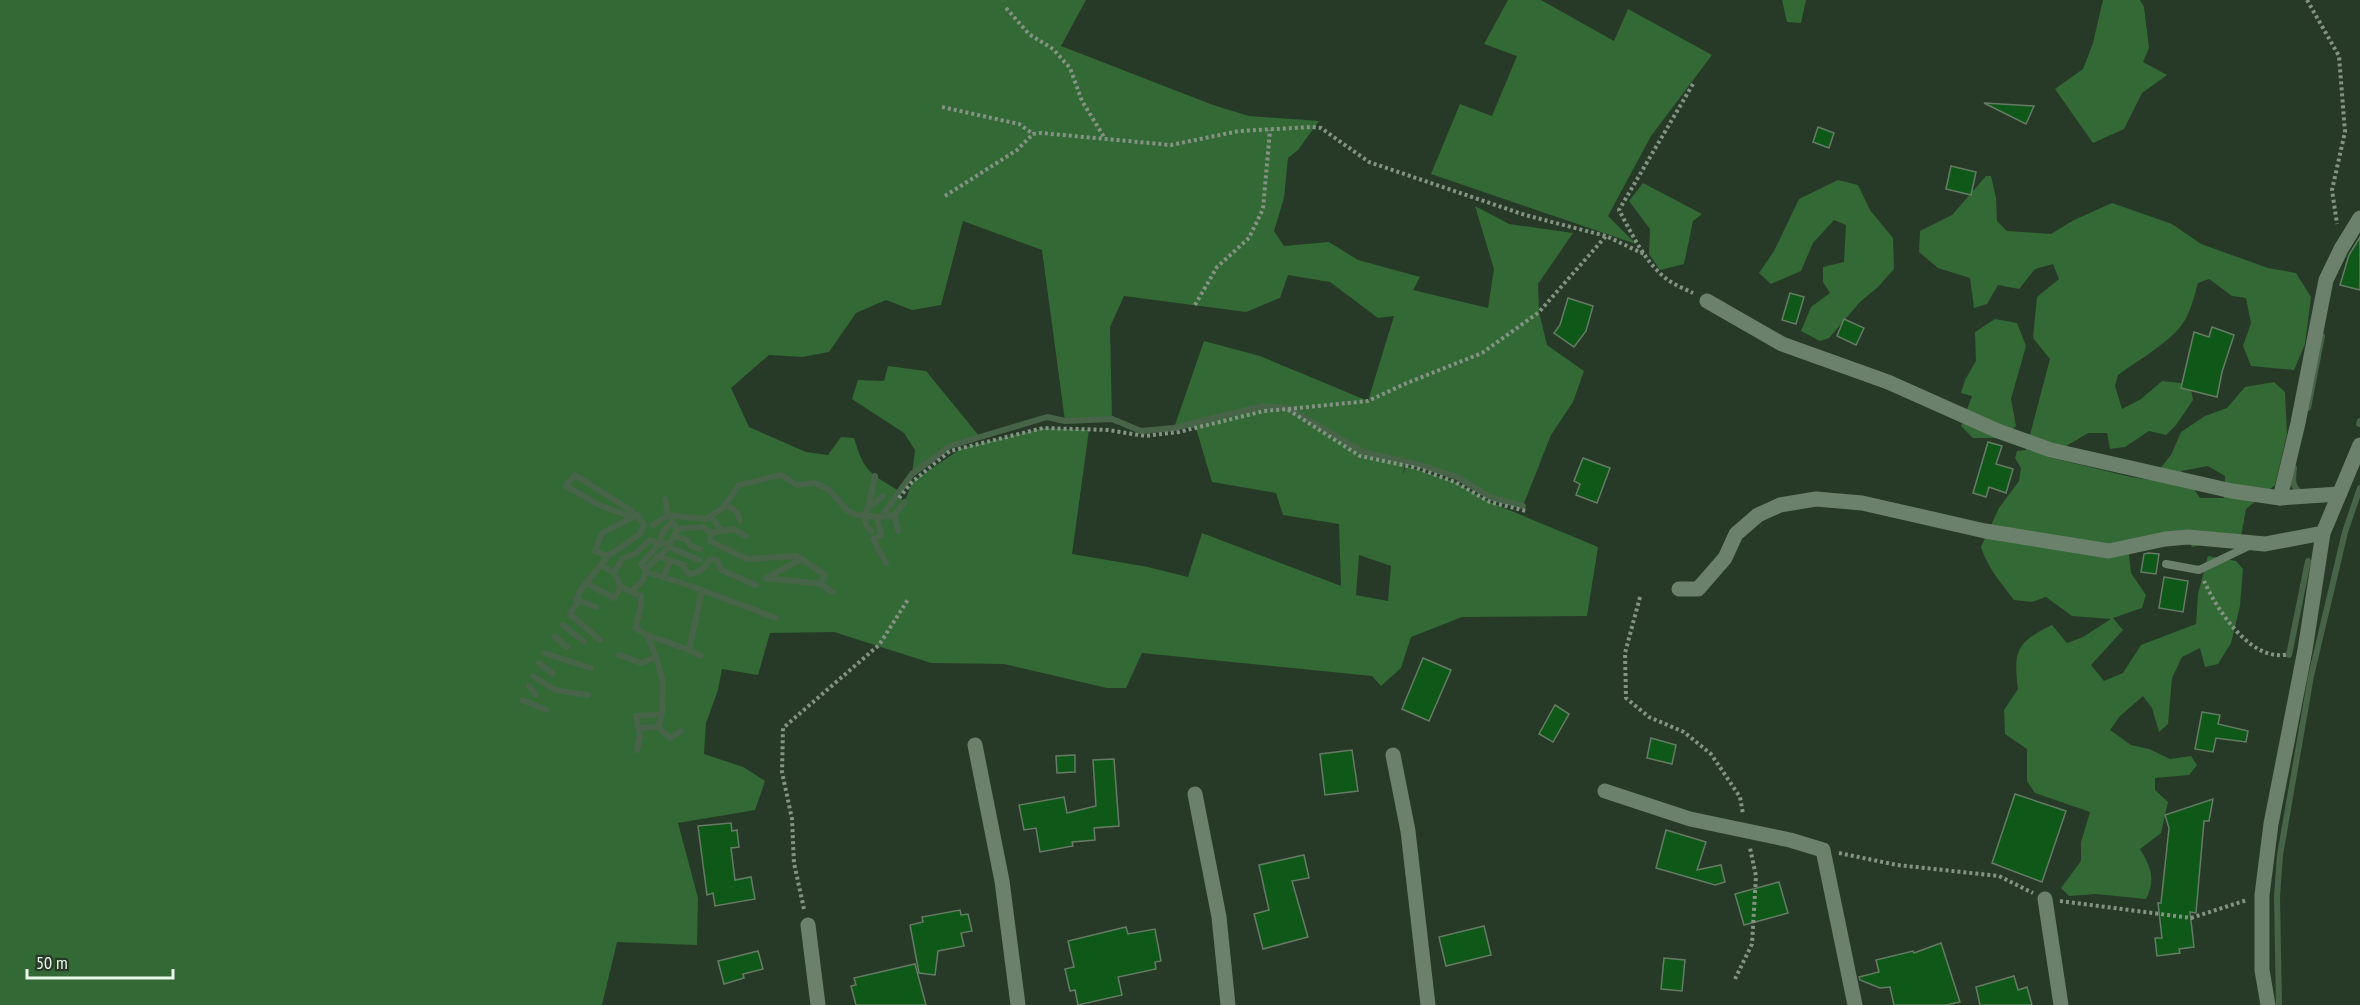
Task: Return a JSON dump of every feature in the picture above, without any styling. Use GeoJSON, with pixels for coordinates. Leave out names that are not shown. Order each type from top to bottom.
{"type":"FeatureCollection","features":[{"type":"Feature","properties":{"kind":"street"},"geometry":{"type":"LineString","coordinates":[[2280,498],[2298,423],[2326,280],[2360,218]]}},
{"type":"Feature","properties":{"kind":"street"},"geometry":{"type":"LineString","coordinates":[[1707,301],[1782,344],[1888,382],[1998,431],[2051,450],[2232,491],[2280,498],[2339,494]]}},
{"type":"Feature","properties":{"kind":"street"},"geometry":{"type":"LineString","coordinates":[[2268,1005],[2262,970],[2262,896],[2271,824],[2305,650],[2323,534],[2360,445]]}},
{"type":"Feature","properties":{"kind":"street"},"geometry":{"type":"LineString","coordinates":[[1679,589],[1698,589],[1725,558],[1736,534],[1758,515],[1780,505],[1816,499],[1862,503],[1984,531],[2109,551],[2165,539],[2188,537],[2265,544],[2323,534]]}},
{"type":"Feature","properties":{"kind":"street"},"geometry":{"type":"LineString","coordinates":[[975,745],[1002,881],[1018,1005]]}},
{"type":"Feature","properties":{"kind":"street"},"geometry":{"type":"LineString","coordinates":[[1393,755],[1408,831],[1428,1005]]}},
{"type":"Feature","properties":{"kind":"street"},"geometry":{"type":"LineString","coordinates":[[1605,791],[1690,819],[1746,830],[1823,850],[1855,1005]]}},
{"type":"Feature","properties":{"kind":"street"},"geometry":{"type":"LineString","coordinates":[[1196,794],[1219,917],[1228,1005]]}},
{"type":"Feature","properties":{"kind":"street"},"geometry":{"type":"LineString","coordinates":[[2045,899],[2061,1005]]}},
{"type":"Feature","properties":{"kind":"street"},"geometry":{"type":"LineString","coordinates":[[808,925],[818,1005]]}},
{"type":"Feature","properties":{"kind":"lane"},"geometry":{"type":"LineString","coordinates":[[2166,564],[2199,570],[2256,544]]}},
{"type":"Feature","properties":{"kind":"path"},"geometry":{"type":"LineString","coordinates":[[2307,0],[2339,56],[2345,132],[2332,190],[2341,249]]}},
{"type":"Feature","properties":{"kind":"path"},"geometry":{"type":"LineString","coordinates":[[1006,8],[1029,34],[1053,49],[1070,68],[1082,101],[1105,138]]}},
{"type":"Feature","properties":{"kind":"path"},"geometry":{"type":"LineString","coordinates":[[1693,84],[1619,210],[1644,254],[1668,280],[1707,301]]}},
{"type":"Feature","properties":{"kind":"path"},"geometry":{"type":"LineString","coordinates":[[942,107],[1019,124],[1033,135]]}},
{"type":"Feature","properties":{"kind":"path"},"geometry":{"type":"LineString","coordinates":[[945,196],[1017,150],[1033,135],[1041,133],[1171,145],[1239,131],[1312,127],[1321,128],[1369,162],[1525,215],[1606,236],[1644,254]]}},
{"type":"Feature","properties":{"kind":"path"},"geometry":{"type":"LineString","coordinates":[[1195,305],[1217,267],[1249,238],[1263,208],[1270,130]]}},
{"type":"Feature","properties":{"kind":"path"},"geometry":{"type":"LineString","coordinates":[[899,498],[912,482],[950,451],[1043,428],[1108,430],[1145,436],[1179,432],[1264,411],[1368,401],[1482,353],[1539,312],[1606,236]]}},
{"type":"Feature","properties":{"kind":"path"},"geometry":{"type":"LineString","coordinates":[[1287,409],[1360,456],[1417,468],[1455,482],[1490,502],[1526,511]]}},
{"type":"Feature","properties":{"kind":"path"},"geometry":{"type":"LineString","coordinates":[[2199,570],[2215,605],[2231,626],[2258,648],[2278,657],[2305,650]]}},
{"type":"Feature","properties":{"kind":"path"},"geometry":{"type":"LineString","coordinates":[[1640,597],[1625,652],[1626,698],[1649,717],[1684,732],[1711,754],[1740,797],[1756,876],[1752,944],[1735,979]]}},
{"type":"Feature","properties":{"kind":"path"},"geometry":{"type":"LineString","coordinates":[[808,925],[794,863],[792,819],[782,772],[783,728],[879,645],[909,598]]}},
{"type":"Feature","properties":{"kind":"green space"},"geometry":{"type":"Polygon","coordinates":[[[0,0],[1086,0],[1061,46],[1213,105],[1249,116],[1319,121],[1298,150],[1288,158],[1284,198],[1274,231],[1284,246],[1329,242],[1358,260],[1420,277],[1413,290],[1488,308],[1494,269],[1475,206],[1509,224],[1573,233],[1538,284],[1539,312],[1547,345],[1584,371],[1573,402],[1551,435],[1523,506],[1490,497],[1457,477],[1405,462],[1403,475],[1406,466],[1455,482],[1490,502],[1598,547],[1587,616],[1462,617],[1411,637],[1401,668],[1381,686],[1372,676],[1142,653],[1126,688],[1107,688],[1004,664],[931,663],[834,632],[770,633],[758,675],[722,669],[718,690],[706,723],[704,754],[743,767],[765,781],[755,810],[678,823],[698,898],[697,945],[617,942],[602,1005],[0,1005],[0,0]],[[963,221],[941,305],[912,310],[886,300],[856,313],[829,352],[802,357],[769,355],[731,388],[749,427],[806,452],[828,455],[841,437],[854,438],[861,458],[869,470],[899,491],[899,498],[905,501],[912,482],[962,448],[1043,428],[1089,430],[1072,554],[1148,567],[1188,577],[1202,533],[1341,586],[1339,524],[1283,515],[1276,493],[1212,482],[1196,428],[1174,428],[1204,341],[1260,356],[1368,401],[1394,316],[1378,318],[1330,282],[1288,275],[1280,298],[1246,312],[1124,296],[1110,327],[1112,419],[1065,421],[1042,250],[963,221]],[[1359,555],[1356,595],[1388,601],[1391,566],[1359,555]]]}},
{"type":"Feature","properties":{"kind":"green space"},"geometry":{"type":"Polygon","coordinates":[[[1508,0],[1541,0],[1614,41],[1628,9],[1712,55],[1651,136],[1608,216],[1636,244],[1431,174],[1460,104],[1492,116],[1517,56],[1484,44],[1508,0]]]}},
{"type":"Feature","properties":{"kind":"green space"},"geometry":{"type":"Polygon","coordinates":[[[1782,0],[1806,0],[1801,23],[1787,22],[1782,0]]]}},
{"type":"Feature","properties":{"kind":"green space"},"geometry":{"type":"Polygon","coordinates":[[[2103,0],[2140,0],[2144,7],[2149,48],[2143,62],[2167,75],[2142,93],[2124,129],[2093,143],[2055,89],[2083,69],[2093,43],[2103,0]]]}},
{"type":"Feature","properties":{"kind":"green space"},"geometry":{"type":"Polygon","coordinates":[[[1986,176],[1991,176],[1996,198],[1997,221],[2007,231],[2051,234],[2074,220],[2112,203],[2172,224],[2201,244],[2268,268],[2296,273],[2311,297],[2305,344],[2294,370],[2251,366],[2243,346],[2251,323],[2246,298],[2232,296],[2209,279],[2198,283],[2189,311],[2181,326],[2160,346],[2118,375],[2115,386],[2122,409],[2141,399],[2162,381],[2190,384],[2193,400],[2176,425],[2166,435],[2149,431],[2125,447],[2110,449],[2107,433],[2088,433],[2048,457],[2151,480],[2171,455],[2181,432],[2205,416],[2227,408],[2245,387],[2274,382],[2285,392],[2287,434],[2275,485],[2246,509],[2241,536],[2192,547],[2186,531],[2148,539],[2129,555],[2131,573],[2146,595],[2142,608],[2113,618],[2123,630],[2091,665],[2104,681],[2123,673],[2141,645],[2196,624],[2198,594],[2208,556],[2236,561],[2243,569],[2240,606],[2231,643],[2218,664],[2205,667],[2200,648],[2182,657],[2172,678],[2168,724],[2159,732],[2152,708],[2143,696],[2120,716],[2110,730],[2131,745],[2149,749],[2170,759],[2191,756],[2197,765],[2189,775],[2155,778],[2155,790],[2168,802],[2161,833],[2140,849],[2151,874],[2151,886],[2146,899],[2096,894],[2069,896],[2061,888],[2081,861],[2081,842],[2090,812],[2035,793],[2027,781],[2027,749],[2005,734],[2004,710],[2018,689],[2017,656],[2025,642],[2052,625],[2067,643],[2083,637],[2111,619],[2072,616],[2046,597],[2032,602],[2014,600],[1995,575],[1981,547],[1999,508],[2019,481],[2021,468],[2015,458],[2017,451],[2026,450],[2050,359],[2033,338],[2037,297],[2059,279],[2053,264],[2035,269],[2019,289],[1998,285],[1987,304],[1974,308],[1970,278],[1938,268],[1919,252],[1920,231],[1952,215],[1986,176]],[[2208,466],[2181,471],[2200,498],[2224,498],[2225,476],[2208,466]]]}},
{"type":"Feature","properties":{"kind":"green space"},"geometry":{"type":"Polygon","coordinates":[[[1838,180],[1858,185],[1870,210],[1893,238],[1894,269],[1860,302],[1829,338],[1820,341],[1801,331],[1811,307],[1830,293],[1823,282],[1823,267],[1844,262],[1846,225],[1834,220],[1813,243],[1801,271],[1771,284],[1759,273],[1774,251],[1799,199],[1838,180]]]}},
{"type":"Feature","properties":{"kind":"green space"},"geometry":{"type":"Polygon","coordinates":[[[1643,183],[1702,214],[1693,221],[1684,264],[1660,270],[1649,254],[1650,229],[1629,201],[1643,183]]]}},
{"type":"Feature","properties":{"kind":"green space"},"geometry":{"type":"Polygon","coordinates":[[[1995,319],[2017,323],[2026,346],[2011,399],[2016,426],[2002,438],[1973,438],[1961,426],[1972,396],[1961,393],[1965,380],[1976,361],[1975,332],[1995,319]]]}},
{"type":"Feature","properties":{"kind":"green space"},"geometry":{"type":"Polygon","coordinates":[[[888,366],[926,371],[980,437],[950,446],[912,474],[915,450],[904,433],[852,399],[858,380],[884,381],[888,366]]]}},
{"type":"Feature","properties":{"kind":"building"},"geometry":{"type":"Polygon","coordinates":[[[1984,103],[2034,106],[2026,124],[1984,103]]]}},
{"type":"Feature","properties":{"kind":"building"},"geometry":{"type":"Polygon","coordinates":[[[1818,127],[1834,133],[1829,148],[1813,142],[1818,127]]]}},
{"type":"Feature","properties":{"kind":"building"},"geometry":{"type":"Polygon","coordinates":[[[1951,166],[1976,172],[1971,195],[1946,189],[1951,166]]]}},
{"type":"Feature","properties":{"kind":"building"},"geometry":{"type":"Polygon","coordinates":[[[2360,237],[2360,290],[2340,285],[2349,255],[2360,237]]]}},
{"type":"Feature","properties":{"kind":"building"},"geometry":{"type":"Polygon","coordinates":[[[1790,293],[1804,297],[1796,324],[1782,320],[1790,293]]]}},
{"type":"Feature","properties":{"kind":"building"},"geometry":{"type":"Polygon","coordinates":[[[1568,298],[1593,306],[1586,331],[1574,347],[1554,333],[1560,325],[1568,298]]]}},
{"type":"Feature","properties":{"kind":"building"},"geometry":{"type":"Polygon","coordinates":[[[1844,319],[1864,328],[1856,345],[1837,336],[1844,319]]]}},
{"type":"Feature","properties":{"kind":"building"},"geometry":{"type":"Polygon","coordinates":[[[2212,327],[2234,335],[2217,397],[2181,388],[2194,332],[2209,337],[2212,327]]]}},
{"type":"Feature","properties":{"kind":"building"},"geometry":{"type":"Polygon","coordinates":[[[1988,442],[2002,446],[1996,464],[2013,469],[2006,493],[1989,487],[1986,497],[1973,493],[1988,442]]]}},
{"type":"Feature","properties":{"kind":"building"},"geometry":{"type":"Polygon","coordinates":[[[1583,458],[1610,468],[1597,503],[1576,495],[1580,484],[1574,481],[1583,458]]]}},
{"type":"Feature","properties":{"kind":"building"},"geometry":{"type":"Polygon","coordinates":[[[2144,554],[2159,554],[2156,574],[2141,572],[2144,554]]]}},
{"type":"Feature","properties":{"kind":"building"},"geometry":{"type":"Polygon","coordinates":[[[2164,577],[2188,581],[2183,612],[2159,608],[2164,577]]]}},
{"type":"Feature","properties":{"kind":"building"},"geometry":{"type":"Polygon","coordinates":[[[1423,658],[1451,670],[1429,721],[1402,709],[1423,658]]]}},
{"type":"Feature","properties":{"kind":"building"},"geometry":{"type":"Polygon","coordinates":[[[1555,705],[1569,714],[1553,742],[1539,734],[1555,705]]]}},
{"type":"Feature","properties":{"kind":"building"},"geometry":{"type":"Polygon","coordinates":[[[2202,712],[2220,715],[2218,724],[2248,731],[2246,742],[2216,738],[2213,752],[2195,749],[2202,712]]]}},
{"type":"Feature","properties":{"kind":"building"},"geometry":{"type":"Polygon","coordinates":[[[1651,738],[1676,745],[1672,764],[1647,758],[1651,738]]]}},
{"type":"Feature","properties":{"kind":"building"},"geometry":{"type":"Polygon","coordinates":[[[1352,750],[1358,791],[1325,795],[1320,754],[1352,750]]]}},
{"type":"Feature","properties":{"kind":"building"},"geometry":{"type":"Polygon","coordinates":[[[1075,755],[1075,772],[1057,773],[1056,756],[1075,755]]]}},
{"type":"Feature","properties":{"kind":"building"},"geometry":{"type":"Polygon","coordinates":[[[1114,759],[1119,826],[1094,828],[1095,840],[1072,842],[1073,846],[1040,852],[1036,828],[1024,830],[1019,805],[1064,797],[1067,813],[1096,806],[1093,760],[1114,759]]]}},
{"type":"Feature","properties":{"kind":"building"},"geometry":{"type":"Polygon","coordinates":[[[2015,794],[2066,811],[2042,882],[1992,863],[2015,794]]]}},
{"type":"Feature","properties":{"kind":"building"},"geometry":{"type":"Polygon","coordinates":[[[2213,799],[2209,821],[2204,821],[2196,913],[2190,912],[2194,947],[2179,949],[2180,953],[2157,956],[2155,938],[2162,938],[2158,903],[2161,903],[2169,828],[2165,815],[2213,799]]]}},
{"type":"Feature","properties":{"kind":"building"},"geometry":{"type":"Polygon","coordinates":[[[731,823],[732,831],[737,830],[739,847],[731,848],[735,880],[751,877],[755,899],[715,906],[713,893],[707,895],[698,826],[731,823]]]}},
{"type":"Feature","properties":{"kind":"building"},"geometry":{"type":"Polygon","coordinates":[[[1666,830],[1706,842],[1697,870],[1721,865],[1725,882],[1715,885],[1656,868],[1666,830]]]}},
{"type":"Feature","properties":{"kind":"building"},"geometry":{"type":"Polygon","coordinates":[[[1304,855],[1309,878],[1292,881],[1308,937],[1263,949],[1254,914],[1269,910],[1259,865],[1304,855]]]}},
{"type":"Feature","properties":{"kind":"building"},"geometry":{"type":"Polygon","coordinates":[[[1779,882],[1788,913],[1744,925],[1735,894],[1779,882]]]}},
{"type":"Feature","properties":{"kind":"building"},"geometry":{"type":"Polygon","coordinates":[[[960,910],[961,915],[968,914],[972,931],[961,933],[964,946],[938,951],[935,975],[919,973],[910,925],[923,922],[922,917],[960,910]]]}},
{"type":"Feature","properties":{"kind":"building"},"geometry":{"type":"Polygon","coordinates":[[[1484,926],[1491,955],[1446,966],[1439,937],[1484,926]]]}},
{"type":"Feature","properties":{"kind":"building"},"geometry":{"type":"Polygon","coordinates":[[[1126,927],[1128,934],[1155,929],[1161,961],[1155,962],[1156,969],[1118,977],[1122,995],[1078,1005],[1075,990],[1070,991],[1065,969],[1074,967],[1068,941],[1126,927]]]}},
{"type":"Feature","properties":{"kind":"building"},"geometry":{"type":"Polygon","coordinates":[[[1941,943],[1960,1002],[1946,1005],[1894,1005],[1890,987],[1880,988],[1860,980],[1859,977],[1879,972],[1876,960],[1913,951],[1914,953],[1941,943]]]}},
{"type":"Feature","properties":{"kind":"building"},"geometry":{"type":"Polygon","coordinates":[[[758,951],[763,969],[743,974],[744,978],[724,984],[718,961],[758,951]]]}},
{"type":"Feature","properties":{"kind":"building"},"geometry":{"type":"Polygon","coordinates":[[[1664,958],[1685,960],[1682,991],[1661,989],[1664,958]]]}},
{"type":"Feature","properties":{"kind":"building"},"geometry":{"type":"Polygon","coordinates":[[[915,964],[926,1005],[856,1005],[851,986],[856,985],[854,978],[915,964]]]}},
{"type":"Feature","properties":{"kind":"building"},"geometry":{"type":"Polygon","coordinates":[[[2014,976],[2018,990],[2027,987],[2032,1005],[1980,1005],[1976,987],[2014,976]]]}},
{"type":"Feature","properties":{"kind":"waterway"},"geometry":{"type":"LineString","coordinates":[[2308,408],[2322,336]]}},
{"type":"Feature","properties":{"kind":"waterway"},"geometry":{"type":"LineString","coordinates":[[881,517],[912,474],[950,446],[1047,417],[1065,421],[1112,419],[1141,431],[1174,428],[1263,406],[1289,408],[1363,452],[1420,465],[1457,477],[1490,497],[1523,506]]}},
{"type":"Feature","properties":{"kind":"waterway"},"geometry":{"type":"LineString","coordinates":[[2294,468],[2294,485],[2301,493]]}},
{"type":"Feature","properties":{"kind":"waterway"},"geometry":{"type":"LineString","coordinates":[[632,511],[575,475],[566,486],[599,505],[632,517]]}},
{"type":"Feature","properties":{"kind":"waterway"},"geometry":{"type":"LineString","coordinates":[[653,525],[668,515],[706,519],[723,508],[739,485],[781,475],[797,485],[815,483],[828,489],[848,511],[857,515],[881,517],[894,515],[905,502]]}},
{"type":"Feature","properties":{"kind":"waterway"},"geometry":{"type":"LineString","coordinates":[[871,531],[867,527],[864,516],[875,476]]}},
{"type":"Feature","properties":{"kind":"waterway"},"geometry":{"type":"LineString","coordinates":[[2279,1005],[2277,896],[2280,855],[2311,676],[2345,532],[2360,488]]}},
{"type":"Feature","properties":{"kind":"waterway"},"geometry":{"type":"LineString","coordinates":[[868,508],[883,496]]}},
{"type":"Feature","properties":{"kind":"waterway"},"geometry":{"type":"LineString","coordinates":[[631,592],[643,580],[647,568],[669,547],[677,529],[668,515],[665,499]]}},
{"type":"Feature","properties":{"kind":"waterway"},"geometry":{"type":"LineString","coordinates":[[725,504],[737,512],[740,521]]}},
{"type":"Feature","properties":{"kind":"waterway"},"geometry":{"type":"LineString","coordinates":[[608,556],[640,534],[644,525],[637,515]]}},
{"type":"Feature","properties":{"kind":"waterway"},"geometry":{"type":"LineString","coordinates":[[600,640],[570,614],[577,604],[579,592],[608,556],[595,551],[602,533],[637,515]]}},
{"type":"Feature","properties":{"kind":"waterway"},"geometry":{"type":"LineString","coordinates":[[894,515],[898,531]]}},
{"type":"Feature","properties":{"kind":"waterway"},"geometry":{"type":"LineString","coordinates":[[711,516],[721,530]]}},
{"type":"Feature","properties":{"kind":"waterway"},"geometry":{"type":"LineString","coordinates":[[877,517],[881,535],[873,539],[886,563]]}},
{"type":"Feature","properties":{"kind":"waterway"},"geometry":{"type":"LineString","coordinates":[[614,573],[623,558],[635,554],[650,540],[659,544],[664,530],[673,522]]}},
{"type":"Feature","properties":{"kind":"waterway"},"geometry":{"type":"LineString","coordinates":[[677,529],[703,527],[711,533],[710,541],[747,559],[797,556],[825,575],[820,584],[833,592]]}},
{"type":"Feature","properties":{"kind":"waterway"},"geometry":{"type":"LineString","coordinates":[[711,533],[733,529],[746,536]]}},
{"type":"Feature","properties":{"kind":"waterway"},"geometry":{"type":"LineString","coordinates":[[674,536],[687,540],[691,546],[700,549]]}},
{"type":"Feature","properties":{"kind":"waterway"},"geometry":{"type":"LineString","coordinates":[[671,543],[659,544],[641,564],[646,572],[776,618]]}},
{"type":"Feature","properties":{"kind":"waterway"},"geometry":{"type":"LineString","coordinates":[[669,547],[699,560]]}},
{"type":"Feature","properties":{"kind":"waterway"},"geometry":{"type":"LineString","coordinates":[[657,556],[684,565]]}},
{"type":"Feature","properties":{"kind":"waterway"},"geometry":{"type":"LineString","coordinates":[[682,565],[689,574],[702,570],[710,559],[717,560],[721,570],[756,585]]}},
{"type":"Feature","properties":{"kind":"waterway"},"geometry":{"type":"LineString","coordinates":[[802,559],[766,578],[820,584]]}},
{"type":"Feature","properties":{"kind":"waterway"},"geometry":{"type":"LineString","coordinates":[[664,576],[670,561]]}},
{"type":"Feature","properties":{"kind":"waterway"},"geometry":{"type":"LineString","coordinates":[[2289,655],[2308,561]]}},
{"type":"Feature","properties":{"kind":"waterway"},"geometry":{"type":"LineString","coordinates":[[601,565],[614,573],[621,587],[641,596],[641,606],[635,628],[647,635],[663,682],[662,714],[636,716],[640,736],[637,750]]}},
{"type":"Feature","properties":{"kind":"waterway"},"geometry":{"type":"LineString","coordinates":[[586,583],[614,598],[621,587]]}},
{"type":"Feature","properties":{"kind":"waterway"},"geometry":{"type":"LineString","coordinates":[[689,650],[702,590]]}},
{"type":"Feature","properties":{"kind":"waterway"},"geometry":{"type":"LineString","coordinates":[[576,599],[596,607]]}},
{"type":"Feature","properties":{"kind":"waterway"},"geometry":{"type":"LineString","coordinates":[[563,625],[584,642]]}},
{"type":"Feature","properties":{"kind":"waterway"},"geometry":{"type":"LineString","coordinates":[[647,635],[701,656]]}},
{"type":"Feature","properties":{"kind":"waterway"},"geometry":{"type":"LineString","coordinates":[[555,637],[567,647]]}},
{"type":"Feature","properties":{"kind":"waterway"},"geometry":{"type":"LineString","coordinates":[[544,653],[591,668]]}},
{"type":"Feature","properties":{"kind":"waterway"},"geometry":{"type":"LineString","coordinates":[[619,655],[641,663],[656,657]]}},
{"type":"Feature","properties":{"kind":"waterway"},"geometry":{"type":"LineString","coordinates":[[539,663],[553,674]]}},
{"type":"Feature","properties":{"kind":"waterway"},"geometry":{"type":"LineString","coordinates":[[533,676],[555,690],[588,695]]}},
{"type":"Feature","properties":{"kind":"waterway"},"geometry":{"type":"LineString","coordinates":[[529,686],[536,695]]}},
{"type":"Feature","properties":{"kind":"waterway"},"geometry":{"type":"LineString","coordinates":[[522,700],[546,710]]}},
{"type":"Feature","properties":{"kind":"waterway"},"geometry":{"type":"LineString","coordinates":[[662,714],[658,727],[670,738],[681,731]]}},
{"type":"Feature","properties":{"kind":"waterway"},"geometry":{"type":"LineString","coordinates":[[639,728],[658,727]]}}]}
